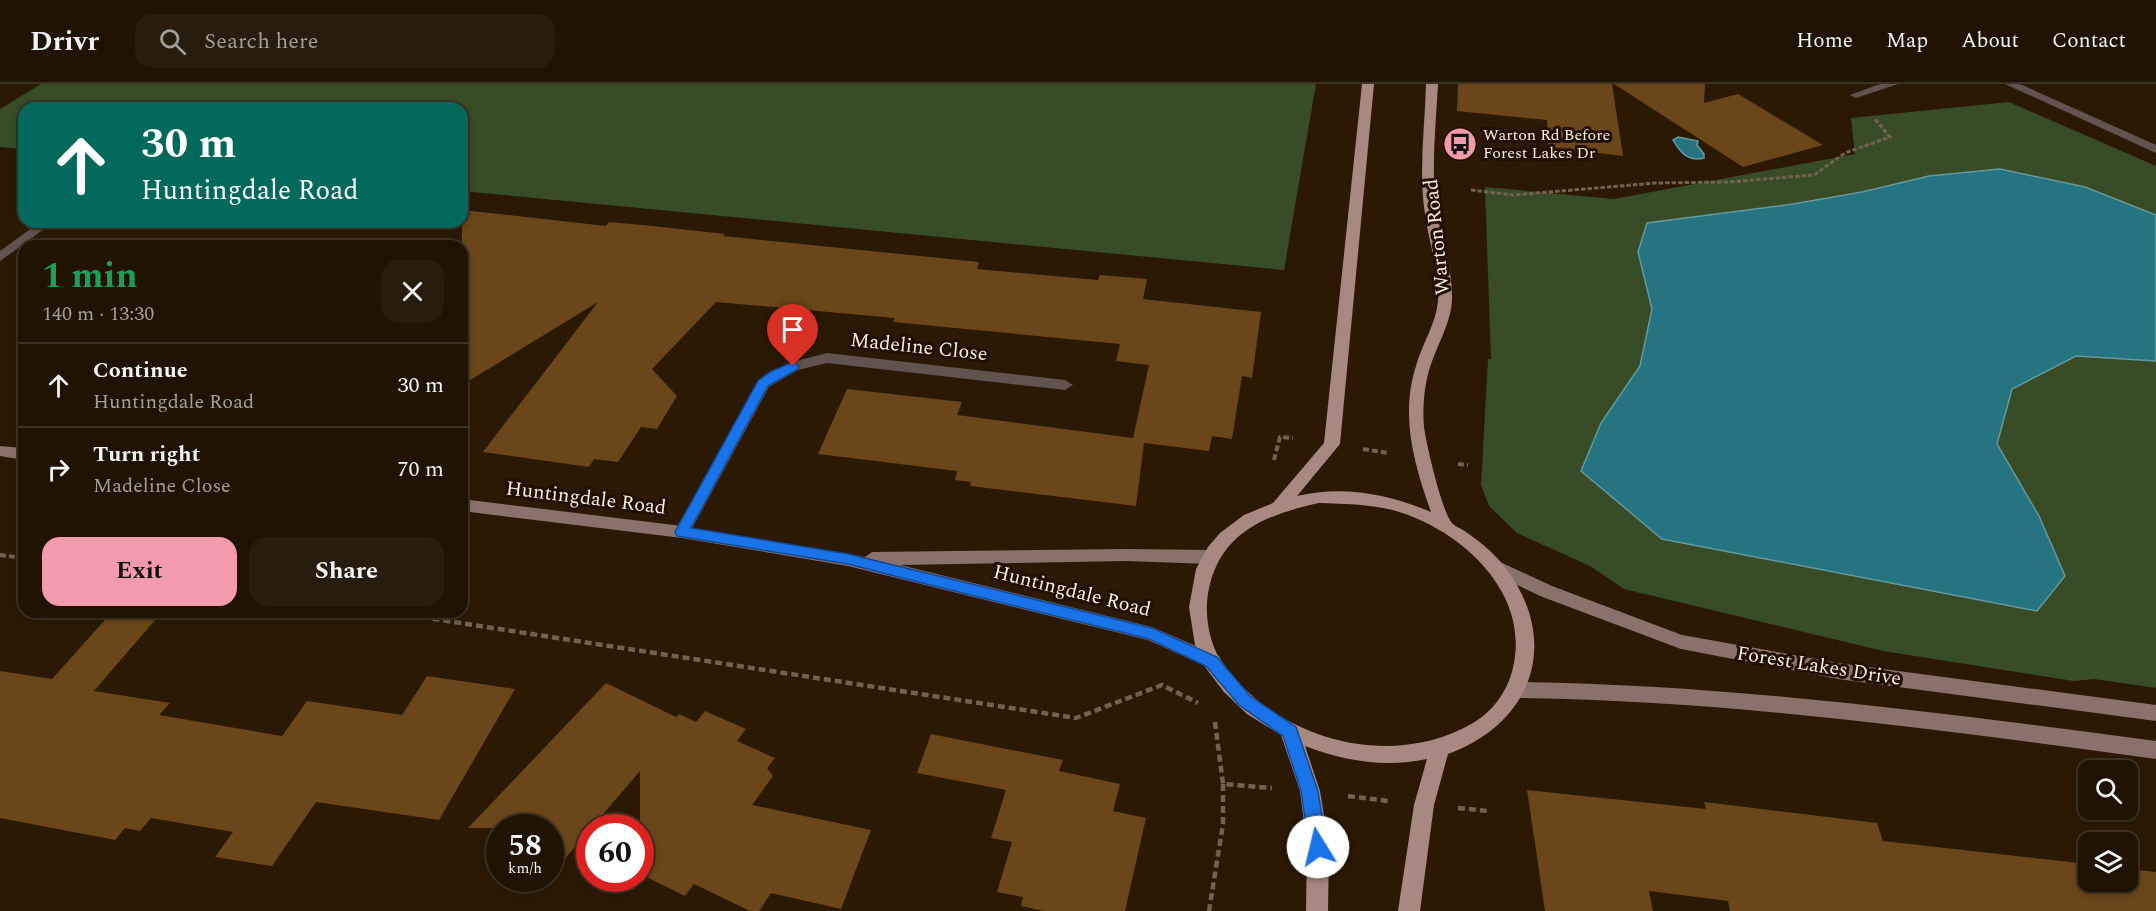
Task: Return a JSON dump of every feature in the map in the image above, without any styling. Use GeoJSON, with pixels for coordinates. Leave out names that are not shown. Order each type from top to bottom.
{"type":"FeatureCollection","features":[{"type":"Feature","properties":{"kind":"main road"},"geometry":{"type":"LineString","coordinates":[[1280,505],[1332,444],[1368,84]]}},
{"type":"Feature","properties":{"kind":"main road","name":"Warton Road"},"geometry":{"type":"LineString","coordinates":[[1432,84],[1430,205],[1445,292],[1444,310],[1423,366],[1415,405],[1415,435],[1420,458],[1444,525]]}},
{"type":"Feature","properties":{"kind":"main road"},"geometry":{"type":"LineString","coordinates":[[0,451],[18,453]]}},
{"type":"Feature","properties":{"kind":"main road"},"geometry":{"type":"LineString","coordinates":[[1319,497],[1361,498],[1404,508],[1444,525],[1472,544],[1496,567],[1521,606],[1528,649],[1518,690],[1488,725],[1440,748],[1391,755],[1340,750],[1290,732],[1244,701],[1212,661],[1198,625],[1198,589],[1210,557],[1239,526],[1280,505],[1319,497]]}},
{"type":"Feature","properties":{"kind":"main road","name":"Huntingdale Road"},"geometry":{"type":"LineString","coordinates":[[468,506],[682,532],[848,559],[1152,634],[1212,661]]}},
{"type":"Feature","properties":{"kind":"main road","name":"Huntingdale Road"},"geometry":{"type":"LineString","coordinates":[[848,559],[1126,555],[1210,557]]}},
{"type":"Feature","properties":{"kind":"main road","name":"Forest Lakes Drive"},"geometry":{"type":"LineString","coordinates":[[1496,567],[1546,591],[1681,642],[1838,671],[2156,713]]}},
{"type":"Feature","properties":{"kind":"main road","name":"Forest Lakes Drive"},"geometry":{"type":"LineString","coordinates":[[1518,690],[1580,689],[1845,709],[2156,750]]}},
{"type":"Feature","properties":{"kind":"main road"},"geometry":{"type":"LineString","coordinates":[[1290,732],[1310,791],[1318,847],[1317,911]]}},
{"type":"Feature","properties":{"kind":"main road"},"geometry":{"type":"LineString","coordinates":[[1409,911],[1424,805],[1440,748]]}},
{"type":"Feature","properties":{"kind":"street"},"geometry":{"type":"LineString","coordinates":[[1856,95],[1892,84]]}},
{"type":"Feature","properties":{"kind":"street"},"geometry":{"type":"LineString","coordinates":[[2011,84],[2156,149]]}},
{"type":"Feature","properties":{"kind":"street"},"geometry":{"type":"LineString","coordinates":[[23,240],[40,228]]}},
{"type":"Feature","properties":{"kind":"street"},"geometry":{"type":"LineString","coordinates":[[0,257],[18,244]]}},
{"type":"Feature","properties":{"kind":"street","name":"Madeline Close"},"geometry":{"type":"LineString","coordinates":[[682,532],[763,384],[775,374],[793,366],[827,358],[842,359],[1065,385]]}},
{"type":"Feature","properties":{"kind":"path"},"geometry":{"type":"LineString","coordinates":[[1471,190],[1514,195],[1656,183],[1728,182],[1814,175],[1845,153],[1890,138],[1856,95]]}},
{"type":"Feature","properties":{"kind":"path"},"geometry":{"type":"LineString","coordinates":[[1280,436],[1468,465]]}},
{"type":"Feature","properties":{"kind":"path"},"geometry":{"type":"LineString","coordinates":[[0,555],[18,557]]}},
{"type":"Feature","properties":{"kind":"path"},"geometry":{"type":"LineString","coordinates":[[428,618],[1076,718],[1162,685],[1204,706]]}},
{"type":"Feature","properties":{"kind":"path"},"geometry":{"type":"LineString","coordinates":[[1209,911],[1223,824],[1222,784],[1214,712]]}},
{"type":"Feature","properties":{"kind":"path"},"geometry":{"type":"LineString","coordinates":[[1222,784],[1263,787]]}},
{"type":"Feature","properties":{"kind":"path"},"geometry":{"type":"LineString","coordinates":[[1351,796],[1379,800]]}},
{"type":"Feature","properties":{"kind":"green space"},"geometry":{"type":"Polygon","coordinates":[[[41,84],[1316,84],[1284,270],[468,192],[468,102],[18,102],[18,148],[0,147],[0,109],[41,84]]]}},
{"type":"Feature","properties":{"kind":"green space"},"geometry":{"type":"Polygon","coordinates":[[[2009,102],[2156,166],[2156,688],[2094,679],[2074,681],[1883,651],[1624,589],[1590,566],[1517,533],[1489,506],[1481,485],[1488,359],[1491,359],[1485,187],[1614,199],[1855,154],[1851,118],[2009,102]]]}},
{"type":"Feature","properties":{"kind":"water"},"geometry":{"type":"Polygon","coordinates":[[[1678,137],[1698,141],[1697,145],[1704,154],[1704,158],[1694,159],[1686,155],[1673,140],[1678,137]]]}},
{"type":"Feature","properties":{"kind":"water"},"geometry":{"type":"Polygon","coordinates":[[[2000,169],[2085,187],[2156,215],[2156,361],[2076,356],[2012,389],[1997,444],[2039,516],[2065,576],[2037,611],[1662,539],[1581,471],[1601,423],[1640,366],[1652,309],[1638,252],[1647,223],[1793,204],[1862,192],[1929,176],[2000,169]]]}},
{"type":"Feature","properties":{"kind":"building"},"geometry":{"type":"Polygon","coordinates":[[[1458,84],[1612,84],[1623,156],[1548,147],[1547,120],[1457,111],[1458,84]]]}},
{"type":"Feature","properties":{"kind":"building"},"geometry":{"type":"Polygon","coordinates":[[[1614,84],[1705,84],[1704,103],[1738,94],[1823,145],[1743,167],[1614,84]]]}},
{"type":"Feature","properties":{"kind":"building"},"geometry":{"type":"Polygon","coordinates":[[[468,211],[606,226],[609,222],[979,262],[977,269],[1098,280],[1100,275],[1147,279],[1143,299],[1261,312],[1252,378],[1242,376],[1232,439],[1212,436],[1209,451],[1144,443],[1136,506],[970,486],[971,482],[955,480],[957,471],[818,454],[847,389],[962,402],[957,415],[1133,438],[1149,365],[1116,361],[1120,344],[893,322],[895,318],[716,302],[652,369],[677,396],[657,429],[641,427],[618,462],[594,459],[589,467],[483,452],[598,302],[468,381],[468,240],[462,240],[462,228],[468,228],[468,211]]]}},
{"type":"Feature","properties":{"kind":"building"},"geometry":{"type":"Polygon","coordinates":[[[107,618],[157,618],[94,691],[170,703],[159,715],[282,736],[307,701],[402,715],[427,676],[515,689],[439,820],[316,802],[272,866],[215,857],[233,832],[151,818],[140,831],[125,828],[115,840],[0,818],[0,671],[52,679],[107,618]]]}},
{"type":"Feature","properties":{"kind":"building"},"geometry":{"type":"Polygon","coordinates":[[[606,683],[676,717],[679,714],[696,722],[705,711],[746,729],[737,741],[775,758],[767,768],[773,776],[752,805],[871,830],[841,909],[771,893],[759,911],[750,911],[694,884],[685,896],[654,881],[654,814],[640,814],[640,771],[603,814],[576,814],[576,846],[564,860],[564,814],[486,814],[486,828],[468,828],[606,683]]]}},
{"type":"Feature","properties":{"kind":"building"},"geometry":{"type":"Polygon","coordinates":[[[931,734],[1063,760],[1059,771],[1120,784],[1113,811],[1146,818],[1125,911],[1044,911],[1021,906],[1023,897],[997,892],[1012,842],[991,838],[1006,790],[917,773],[931,734]]]}},
{"type":"Feature","properties":{"kind":"building"},"geometry":{"type":"Polygon","coordinates":[[[1527,790],[1706,809],[1704,802],[1877,823],[1883,841],[2078,863],[2078,892],[2138,892],[2138,870],[2156,872],[2156,911],[1730,911],[1728,901],[1649,891],[1653,911],[1545,911],[1527,790]]]}},
{"type":"Feature","properties":{"kind":"place","name":"Warton Rd Before Forest Lakes Dr"},"geometry":{"type":"Point","coordinates":[1460,144]}},
{"type":"Feature","properties":{"kind":"route"},"geometry":{"type":"LineString","coordinates":[[793,366],[775,374],[763,384],[682,532],[848,559],[914,575],[1152,634],[1212,661],[1244,701],[1290,732],[1310,791],[1318,847]]}}]}
